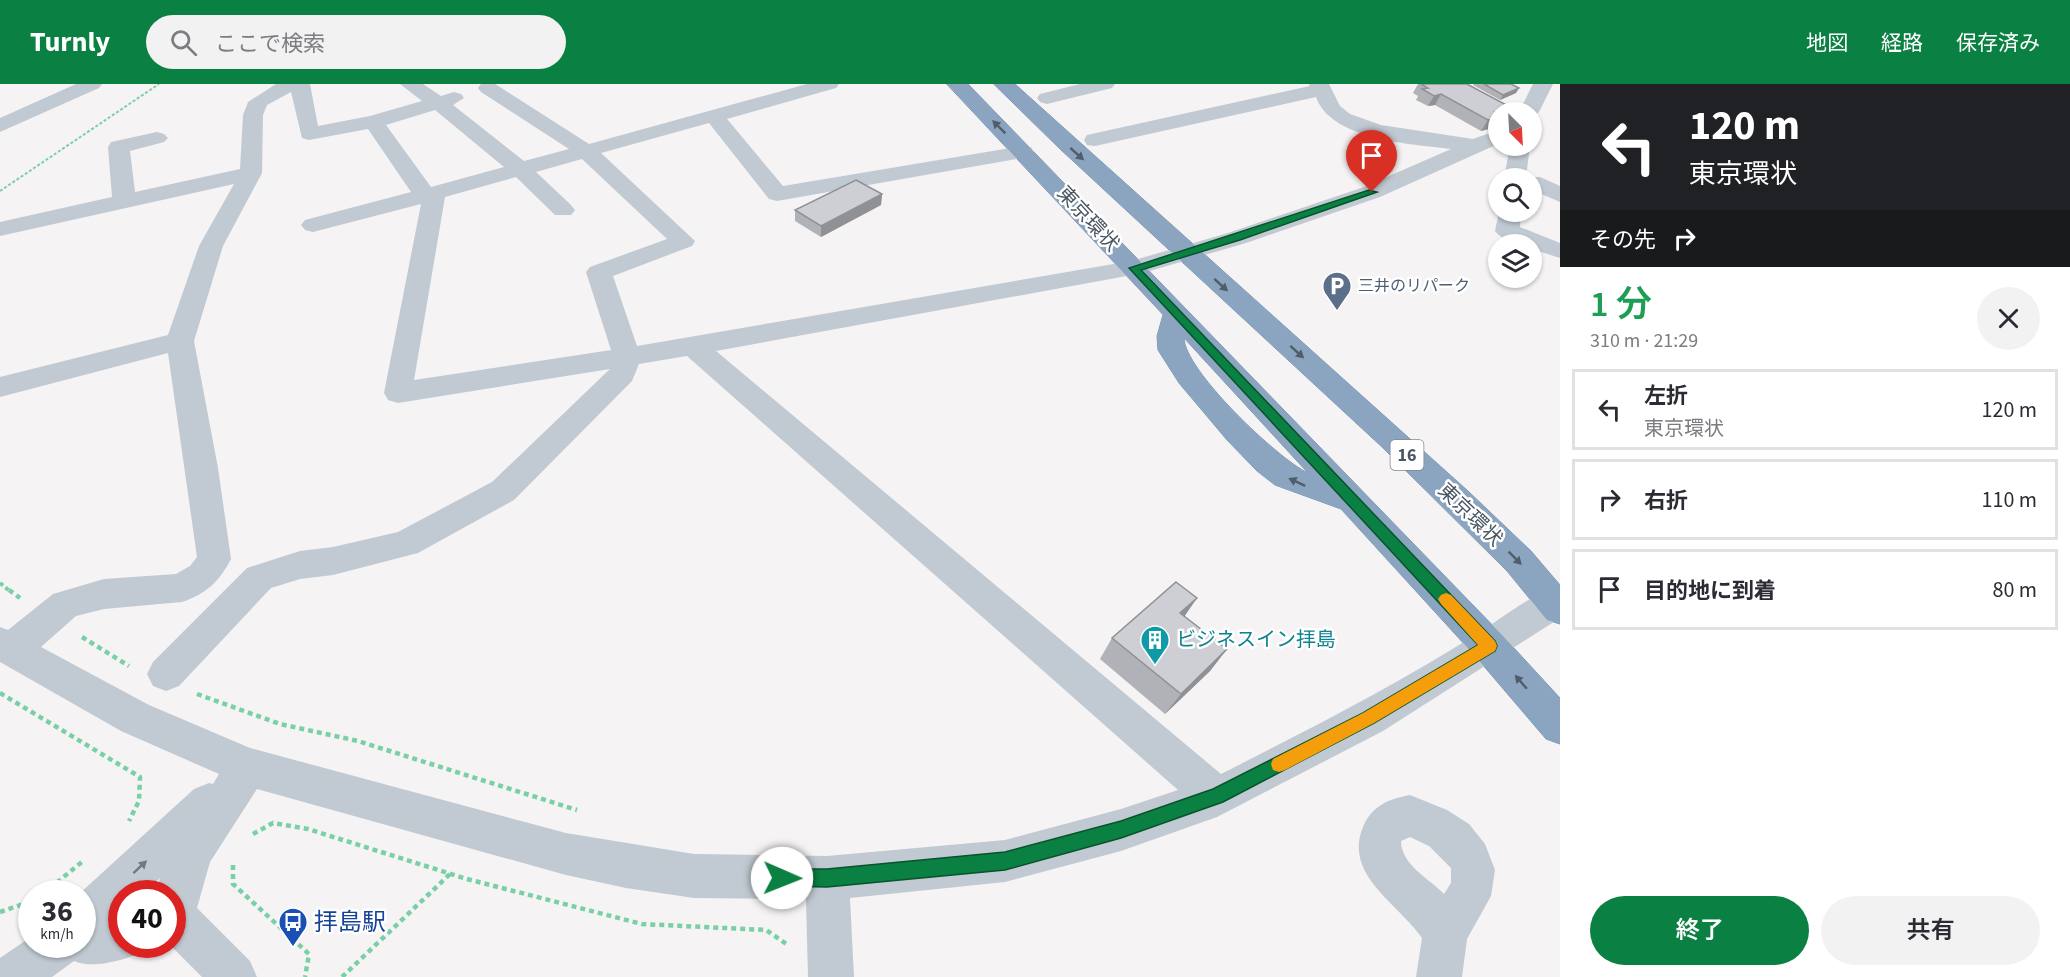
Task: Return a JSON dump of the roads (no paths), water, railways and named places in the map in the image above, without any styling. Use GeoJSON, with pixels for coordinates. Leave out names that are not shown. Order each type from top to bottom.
{"type":"FeatureCollection","features":[{"type":"Feature","properties":{"kind":"highway","name":"東京環状"},"geometry":{"type":"LineString","coordinates":[[957,84],[1178,314],[1171,332],[1172,350],[1184,370],[1252,448],[1290,479],[1353,501],[1489,646]]}},
{"type":"Feature","properties":{"kind":"highway","name":"東京環状"},"geometry":{"type":"LineString","coordinates":[[1004,84],[1137,209],[1302,356],[1452,497],[1520,563],[1557,606]]}},
{"type":"Feature","properties":{"kind":"highway"},"geometry":{"type":"LineString","coordinates":[[1014,84],[1033,88],[1117,159]]}},
{"type":"Feature","properties":{"kind":"highway"},"geometry":{"type":"LineString","coordinates":[[1137,209],[1140,187],[1138,180]]}},
{"type":"Feature","properties":{"kind":"highway"},"geometry":{"type":"LineString","coordinates":[[1489,646],[1560,726]]}},
{"type":"Feature","properties":{"kind":"street"},"geometry":{"type":"LineString","coordinates":[[0,126],[92,84]]}},
{"type":"Feature","properties":{"kind":"street"},"geometry":{"type":"LineString","coordinates":[[291,84],[258,102],[253,116],[251,173],[211,246],[180,341],[214,559],[202,576],[182,588],[104,594],[65,604],[50,617],[5,646],[135,718],[248,767],[566,854],[694,876],[827,878],[1005,861],[1121,830],[1217,796],[1369,718],[1557,606]]}},
{"type":"Feature","properties":{"kind":"street"},"geometry":{"type":"LineString","coordinates":[[176,682],[259,578],[300,565],[333,561],[406,544],[503,491],[622,374],[627,357],[599,272],[683,241],[586,151],[495,86],[374,122],[309,134],[300,84]]}},
{"type":"Feature","properties":{"kind":"street"},"geometry":{"type":"LineString","coordinates":[[410,84],[439,103],[521,169],[563,210]]}},
{"type":"Feature","properties":{"kind":"street"},"geometry":{"type":"LineString","coordinates":[[770,84],[794,93]]}},
{"type":"Feature","properties":{"kind":"street"},"geometry":{"type":"LineString","coordinates":[[313,225],[829,84]]}},
{"type":"Feature","properties":{"kind":"street"},"geometry":{"type":"LineString","coordinates":[[1071,119],[1105,84]]}},
{"type":"Feature","properties":{"kind":"street"},"geometry":{"type":"LineString","coordinates":[[1534,102],[1543,84]]}},
{"type":"Feature","properties":{"kind":"street"},"geometry":{"type":"LineString","coordinates":[[1071,119],[1321,86],[1331,109],[1341,118],[1361,127],[1476,146]]}},
{"type":"Feature","properties":{"kind":"street"},"geometry":{"type":"LineString","coordinates":[[714,116],[777,194],[1023,152]]}},
{"type":"Feature","properties":{"kind":"street"},"geometry":{"type":"LineString","coordinates":[[374,122],[429,194],[398,393],[693,346],[1134,268],[1187,254],[1372,192],[1488,141]]}},
{"type":"Feature","properties":{"kind":"street"},"geometry":{"type":"LineString","coordinates":[[124,199],[119,147],[157,138]]}},
{"type":"Feature","properties":{"kind":"street"},"geometry":{"type":"LineString","coordinates":[[0,229],[124,199],[251,173]]}},
{"type":"Feature","properties":{"kind":"street"},"geometry":{"type":"LineString","coordinates":[[1542,188],[1560,195]]}},
{"type":"Feature","properties":{"kind":"street"},"geometry":{"type":"LineString","coordinates":[[1508,222],[1507,231],[1560,251]]}},
{"type":"Feature","properties":{"kind":"street"},"geometry":{"type":"LineString","coordinates":[[0,387],[180,341]]}},
{"type":"Feature","properties":{"kind":"street"},"geometry":{"type":"LineString","coordinates":[[693,346],[1217,796]]}},
{"type":"Feature","properties":{"kind":"street"},"geometry":{"type":"LineString","coordinates":[[181,880],[194,848],[248,767]]}},
{"type":"Feature","properties":{"kind":"street"},"geometry":{"type":"LineString","coordinates":[[96,916],[248,767]]}},
{"type":"Feature","properties":{"kind":"street"},"geometry":{"type":"LineString","coordinates":[[827,878],[831,977]]}},
{"type":"Feature","properties":{"kind":"street"},"geometry":{"type":"LineString","coordinates":[[1439,977],[1445,932]]}},
{"type":"Feature","properties":{"kind":"street"},"geometry":{"type":"LineString","coordinates":[[186,941],[234,977]]}},
{"type":"Feature","properties":{"kind":"street"},"geometry":{"type":"LineString","coordinates":[[12,977],[43,958]]}},
{"type":"Feature","properties":{"kind":"place","name":"三井のリパーク"},"geometry":{"type":"Point","coordinates":[1337,312]}},
{"type":"Feature","properties":{"kind":"place","name":"ビジネスイン拝島"},"geometry":{"type":"Point","coordinates":[1155,666]}},
{"type":"Feature","properties":{"kind":"place","name":"拝島駅"},"geometry":{"type":"Point","coordinates":[293,948]}}]}
